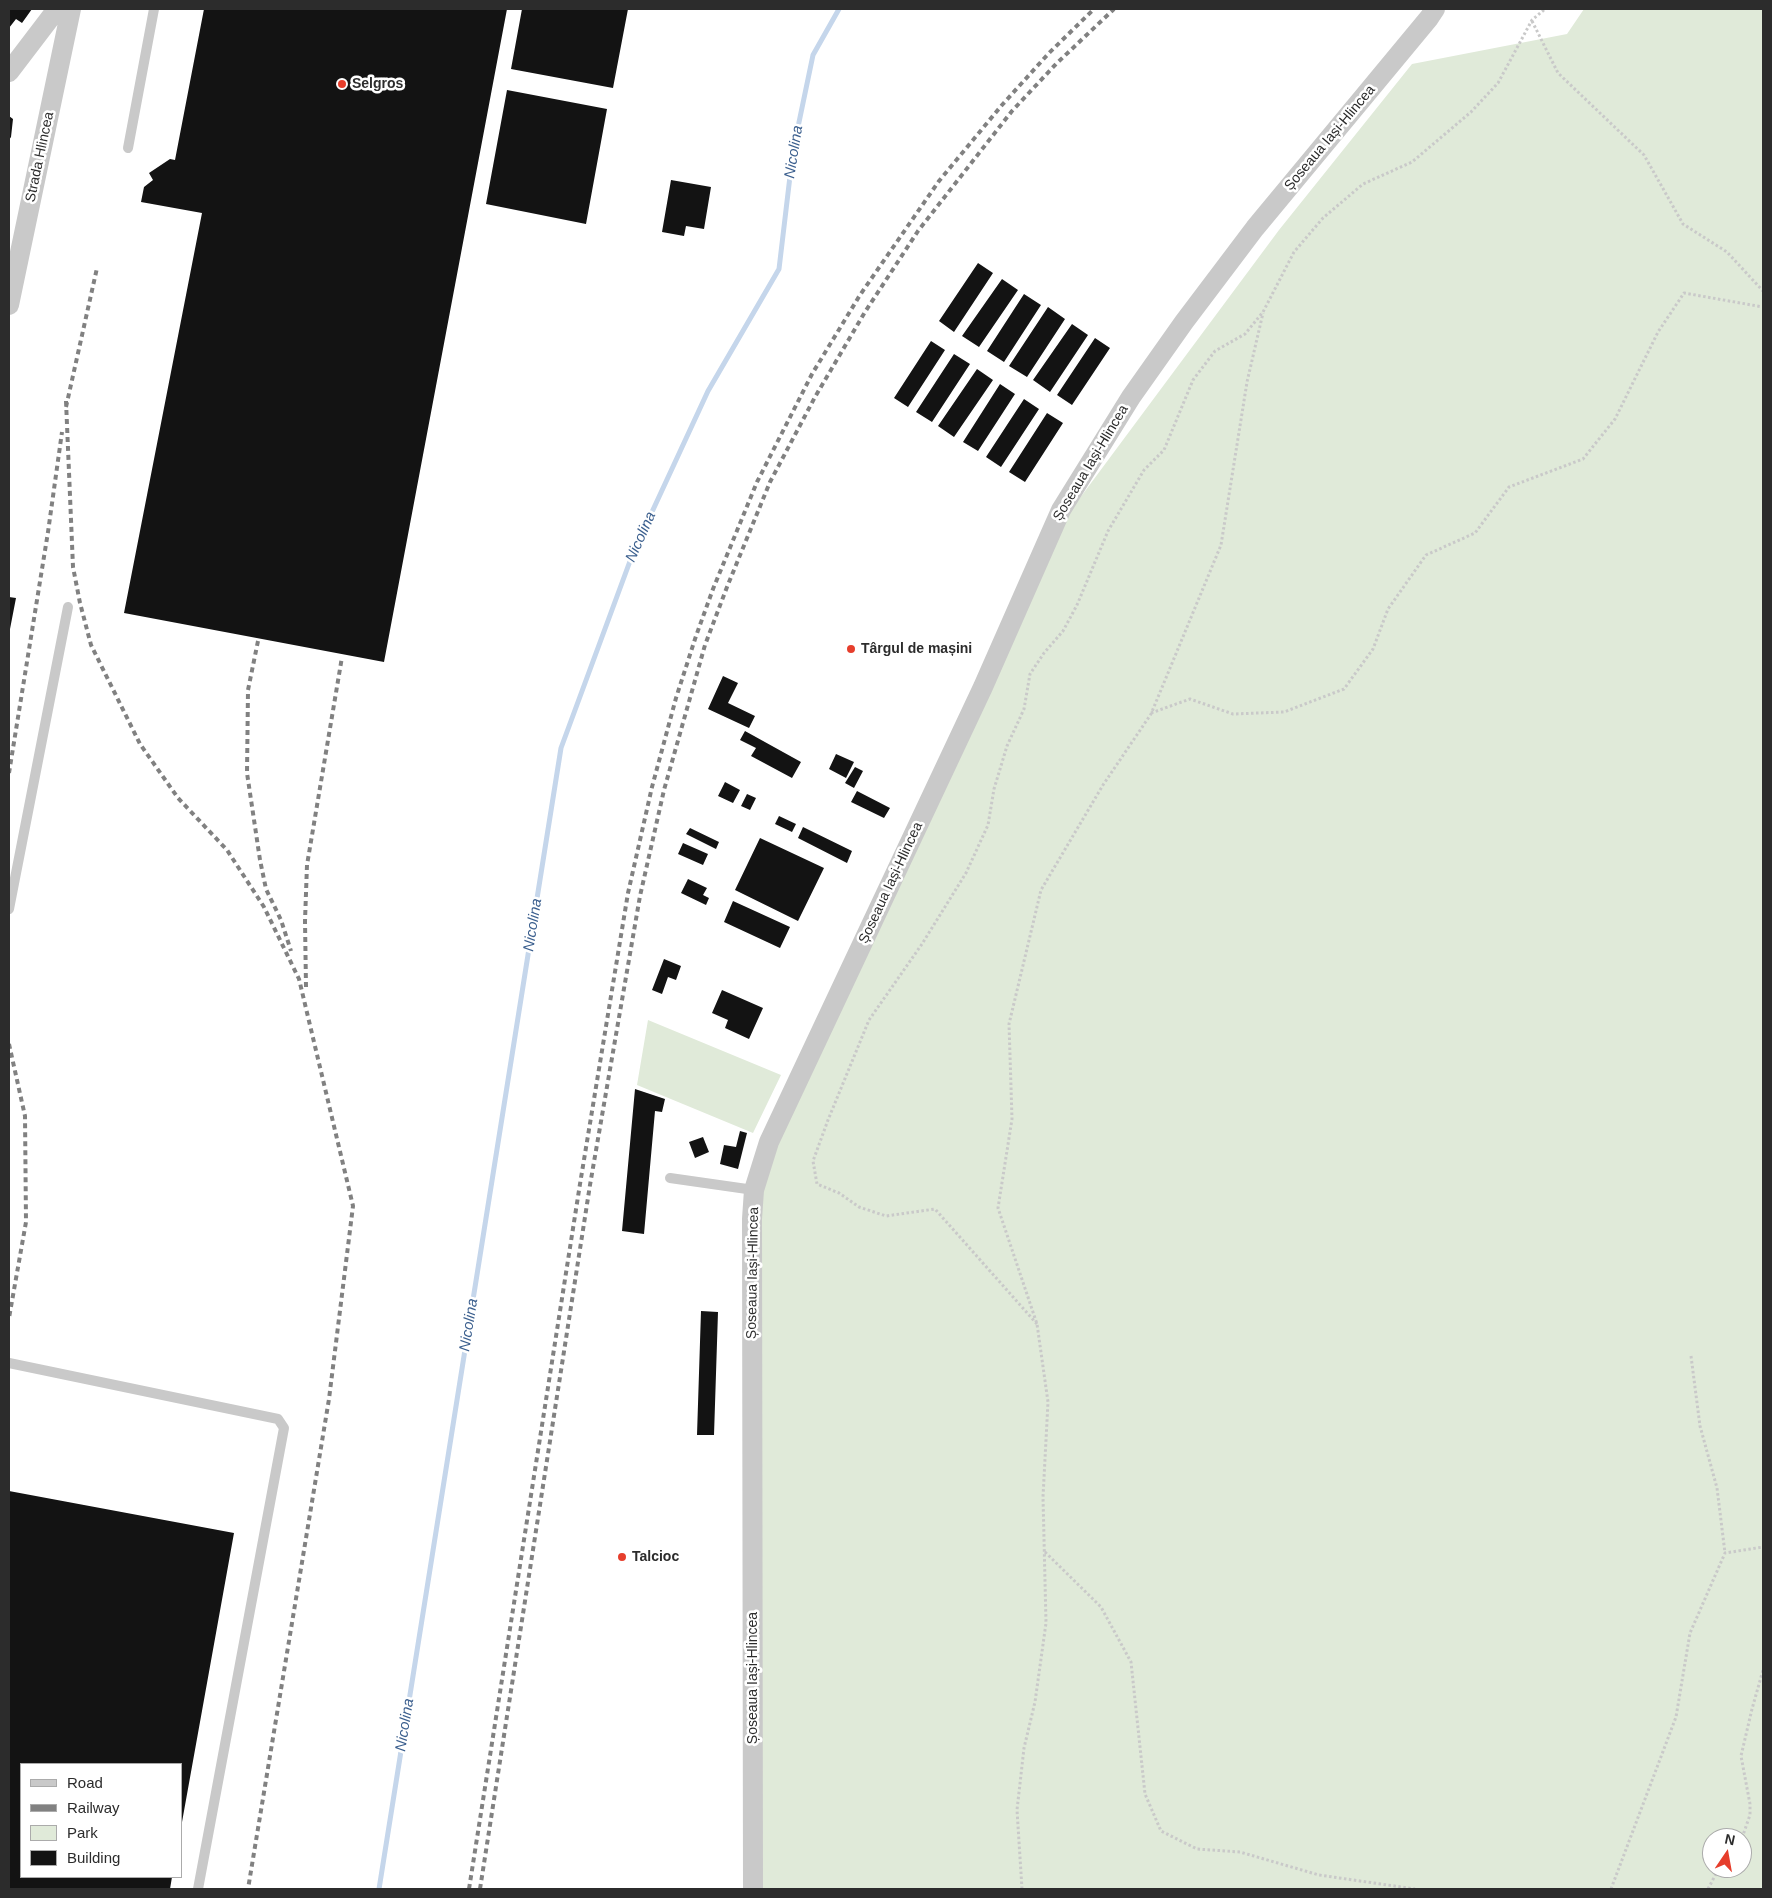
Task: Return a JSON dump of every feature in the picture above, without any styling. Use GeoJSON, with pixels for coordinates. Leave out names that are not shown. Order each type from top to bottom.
{"type":"FeatureCollection","features":[{"type":"Feature","properties":{"kind":"street"},"geometry":{"type":"LineString","coordinates":[[9,72],[57,9]]}},
{"type":"Feature","properties":{"kind":"street","name":"Strada Hlincea"},"geometry":{"type":"LineString","coordinates":[[9,305],[71,9]]}},
{"type":"Feature","properties":{"kind":"street","name":"Șoseaua Iași-Hlincea"},"geometry":{"type":"LineString","coordinates":[[753,1889],[752,1219],[754,1190],[769,1142],[978,696],[1061,510],[1131,397],[1189,314],[1255,228],[1435,9]]}},
{"type":"Feature","properties":{"kind":"lane"},"geometry":{"type":"LineString","coordinates":[[128,148],[154,9]]}},
{"type":"Feature","properties":{"kind":"lane"},"geometry":{"type":"LineString","coordinates":[[9,909],[68,607]]}},
{"type":"Feature","properties":{"kind":"lane"},"geometry":{"type":"LineString","coordinates":[[670,1178],[754,1190]]}},
{"type":"Feature","properties":{"kind":"lane"},"geometry":{"type":"LineString","coordinates":[[9,1364],[278,1419],[284,1428],[198,1889]]}},
{"type":"Feature","properties":{"kind":"path"},"geometry":{"type":"LineString","coordinates":[[1037,1324],[935,1209],[886,1216],[859,1207],[839,1193],[817,1184],[813,1161],[854,1054],[869,1020],[922,944],[966,872],[988,825],[994,790],[1007,746],[1024,709],[1030,674],[1044,653],[1064,631],[1108,531],[1144,470],[1164,450],[1193,380],[1216,351],[1245,334],[1263,312],[1294,252],[1323,218],[1363,184],[1412,162],[1471,112],[1498,83],[1532,20],[1545,9]]}},
{"type":"Feature","properties":{"kind":"path"},"geometry":{"type":"LineString","coordinates":[[1532,20],[1558,73],[1644,155],[1682,224],[1727,252],[1763,291]]}},
{"type":"Feature","properties":{"kind":"path"},"geometry":{"type":"LineString","coordinates":[[1151,714],[1190,699],[1233,714],[1284,712],[1344,690],[1372,649],[1388,609],[1426,555],[1475,533],[1508,487],[1583,459],[1615,420],[1658,332],[1684,294],[1763,306]]}},
{"type":"Feature","properties":{"kind":"path"},"geometry":{"type":"LineString","coordinates":[[1022,1889],[1017,1810],[1024,1748],[1035,1702],[1046,1623],[1043,1497],[1048,1402],[1037,1324],[998,1208],[1012,1119],[1009,1024],[1042,890],[1103,785],[1151,714],[1221,545],[1247,382],[1263,312]]}},
{"type":"Feature","properties":{"kind":"path"},"geometry":{"type":"LineString","coordinates":[[1611,1889],[1676,1717],[1690,1633],[1725,1552],[1717,1488],[1700,1426],[1691,1356]]}},
{"type":"Feature","properties":{"kind":"path"},"geometry":{"type":"LineString","coordinates":[[1725,1552],[1763,1547]]}},
{"type":"Feature","properties":{"kind":"path"},"geometry":{"type":"LineString","coordinates":[[1045,1552],[1100,1607],[1131,1662],[1144,1794],[1161,1831],[1197,1850],[1240,1852],[1319,1876],[1415,1889]]}},
{"type":"Feature","properties":{"kind":"path"},"geometry":{"type":"LineString","coordinates":[[1745,1828],[1750,1815],[1750,1804],[1741,1756],[1763,1670]]}},
{"type":"Feature","properties":{"kind":"green space"},"geometry":{"type":"Polygon","coordinates":[[[1584,9],[1763,9],[1763,1889],[761,1889],[756,1182],[1068,514],[1279,230],[1412,64],[1567,34],[1584,9]]]}},
{"type":"Feature","properties":{"kind":"green space"},"geometry":{"type":"Polygon","coordinates":[[[648,1020],[781,1075],[753,1133],[637,1085],[648,1020]]]}},
{"type":"Feature","properties":{"kind":"building"},"geometry":{"type":"Polygon","coordinates":[[[9,9],[32,9],[22,23],[16,19],[9,28],[9,9]]]}},
{"type":"Feature","properties":{"kind":"building"},"geometry":{"type":"Polygon","coordinates":[[[204,9],[507,9],[384,662],[124,613],[202,213],[141,202],[144,187],[153,180],[149,173],[170,159],[175,160],[204,9]]]}},
{"type":"Feature","properties":{"kind":"building"},"geometry":{"type":"Polygon","coordinates":[[[522,9],[628,9],[613,88],[511,69],[522,9]]]}},
{"type":"Feature","properties":{"kind":"building"},"geometry":{"type":"Polygon","coordinates":[[[507,90],[607,109],[586,224],[486,204],[507,90]]]}},
{"type":"Feature","properties":{"kind":"building"},"geometry":{"type":"Polygon","coordinates":[[[9,116],[13,119],[9,140],[9,116]]]}},
{"type":"Feature","properties":{"kind":"building"},"geometry":{"type":"Polygon","coordinates":[[[671,180],[711,187],[704,229],[686,226],[684,236],[662,232],[671,180]]]}},
{"type":"Feature","properties":{"kind":"building"},"geometry":{"type":"Polygon","coordinates":[[[978,263],[993,273],[954,332],[939,321],[978,263]]]}},
{"type":"Feature","properties":{"kind":"building"},"geometry":{"type":"Polygon","coordinates":[[[1002,279],[1018,290],[979,347],[962,336],[1002,279]]]}},
{"type":"Feature","properties":{"kind":"building"},"geometry":{"type":"Polygon","coordinates":[[[1024,294],[1041,305],[1004,362],[987,351],[1024,294]]]}},
{"type":"Feature","properties":{"kind":"building"},"geometry":{"type":"Polygon","coordinates":[[[1048,307],[1065,319],[1027,377],[1009,366],[1048,307]]]}},
{"type":"Feature","properties":{"kind":"building"},"geometry":{"type":"Polygon","coordinates":[[[1072,324],[1088,335],[1050,392],[1033,380],[1072,324]]]}},
{"type":"Feature","properties":{"kind":"building"},"geometry":{"type":"Polygon","coordinates":[[[1095,338],[1110,348],[1072,405],[1057,395],[1095,338]]]}},
{"type":"Feature","properties":{"kind":"building"},"geometry":{"type":"Polygon","coordinates":[[[931,341],[945,350],[908,407],[894,398],[931,341]]]}},
{"type":"Feature","properties":{"kind":"building"},"geometry":{"type":"Polygon","coordinates":[[[954,354],[970,364],[932,422],[916,412],[954,354]]]}},
{"type":"Feature","properties":{"kind":"building"},"geometry":{"type":"Polygon","coordinates":[[[977,369],[993,380],[954,437],[938,426],[977,369]]]}},
{"type":"Feature","properties":{"kind":"building"},"geometry":{"type":"Polygon","coordinates":[[[1000,384],[1015,394],[978,451],[963,442],[1000,384]]]}},
{"type":"Feature","properties":{"kind":"building"},"geometry":{"type":"Polygon","coordinates":[[[1024,399],[1039,409],[1001,467],[986,457],[1024,399]]]}},
{"type":"Feature","properties":{"kind":"building"},"geometry":{"type":"Polygon","coordinates":[[[1047,413],[1063,423],[1025,482],[1009,472],[1047,413]]]}},
{"type":"Feature","properties":{"kind":"building"},"geometry":{"type":"Polygon","coordinates":[[[9,597],[16,598],[10,629],[9,629],[9,597]]]}},
{"type":"Feature","properties":{"kind":"building"},"geometry":{"type":"Polygon","coordinates":[[[723,676],[738,683],[728,703],[755,716],[749,728],[708,709],[723,676]]]}},
{"type":"Feature","properties":{"kind":"building"},"geometry":{"type":"Polygon","coordinates":[[[745,731],[801,762],[792,778],[751,756],[756,748],[740,740],[745,731]]]}},
{"type":"Feature","properties":{"kind":"building"},"geometry":{"type":"Polygon","coordinates":[[[836,754],[854,762],[846,778],[829,769],[836,754]]]}},
{"type":"Feature","properties":{"kind":"building"},"geometry":{"type":"Polygon","coordinates":[[[855,767],[863,771],[854,788],[845,783],[855,767]]]}},
{"type":"Feature","properties":{"kind":"building"},"geometry":{"type":"Polygon","coordinates":[[[725,782],[740,790],[733,803],[718,796],[725,782]]]}},
{"type":"Feature","properties":{"kind":"building"},"geometry":{"type":"Polygon","coordinates":[[[857,791],[890,808],[884,818],[851,802],[857,791]]]}},
{"type":"Feature","properties":{"kind":"building"},"geometry":{"type":"Polygon","coordinates":[[[747,794],[756,798],[750,810],[741,806],[747,794]]]}},
{"type":"Feature","properties":{"kind":"building"},"geometry":{"type":"Polygon","coordinates":[[[779,816],[796,824],[792,832],[775,824],[779,816]]]}},
{"type":"Feature","properties":{"kind":"building"},"geometry":{"type":"Polygon","coordinates":[[[803,827],[852,851],[847,863],[798,838],[803,827]]]}},
{"type":"Feature","properties":{"kind":"building"},"geometry":{"type":"Polygon","coordinates":[[[690,828],[719,842],[716,849],[686,834],[690,828]]]}},
{"type":"Feature","properties":{"kind":"building"},"geometry":{"type":"Polygon","coordinates":[[[760,838],[824,868],[798,921],[735,890],[760,838]]]}},
{"type":"Feature","properties":{"kind":"building"},"geometry":{"type":"Polygon","coordinates":[[[683,843],[708,854],[703,865],[678,854],[683,843]]]}},
{"type":"Feature","properties":{"kind":"building"},"geometry":{"type":"Polygon","coordinates":[[[688,879],[707,888],[703,895],[709,898],[706,905],[681,893],[688,879]]]}},
{"type":"Feature","properties":{"kind":"building"},"geometry":{"type":"Polygon","coordinates":[[[733,901],[790,927],[780,948],[724,922],[733,901]]]}},
{"type":"Feature","properties":{"kind":"building"},"geometry":{"type":"Polygon","coordinates":[[[664,959],[681,966],[676,980],[668,977],[662,994],[652,990],[664,959]]]}},
{"type":"Feature","properties":{"kind":"building"},"geometry":{"type":"Polygon","coordinates":[[[722,990],[763,1008],[749,1039],[725,1028],[728,1020],[712,1013],[722,990]]]}},
{"type":"Feature","properties":{"kind":"building"},"geometry":{"type":"Polygon","coordinates":[[[635,1089],[665,1099],[662,1112],[655,1111],[644,1234],[622,1231],[635,1089]]]}},
{"type":"Feature","properties":{"kind":"building"},"geometry":{"type":"Polygon","coordinates":[[[740,1131],[747,1133],[738,1169],[720,1164],[724,1145],[736,1147],[740,1131]]]}},
{"type":"Feature","properties":{"kind":"building"},"geometry":{"type":"Polygon","coordinates":[[[703,1137],[709,1152],[695,1158],[689,1142],[703,1137]]]}},
{"type":"Feature","properties":{"kind":"building"},"geometry":{"type":"Polygon","coordinates":[[[701,1311],[718,1312],[714,1435],[697,1435],[701,1311]]]}},
{"type":"Feature","properties":{"kind":"building"},"geometry":{"type":"Polygon","coordinates":[[[9,1491],[234,1533],[182,1822],[182,1763],[20,1763],[20,1878],[172,1878],[170,1889],[9,1889],[9,1491]]]}},
{"type":"Feature","properties":{"kind":"waterway","name":"Nicolina"},"geometry":{"type":"LineString","coordinates":[[379,1889],[561,748],[633,553],[708,391],[779,269],[793,151],[813,55],[839,9]]}},
{"type":"Feature","properties":{"kind":"railway"},"geometry":{"type":"LineString","coordinates":[[469,1889],[580,1184],[628,893],[652,787],[676,698],[696,636],[713,589],[757,482],[812,374],[860,295],[939,181],[1002,105],[1049,53],[1094,9]]}},
{"type":"Feature","properties":{"kind":"railway"},"geometry":{"type":"LineString","coordinates":[[480,1889],[590,1185],[640,896],[664,790],[705,645],[770,482],[815,397],[865,312],[918,231],[1012,111],[1056,64],[1114,9]]}},
{"type":"Feature","properties":{"kind":"railway"},"geometry":{"type":"LineString","coordinates":[[66,407],[97,268]]}},
{"type":"Feature","properties":{"kind":"railway"},"geometry":{"type":"LineString","coordinates":[[66,401],[73,567],[91,645],[140,744],[178,798],[227,850],[264,907],[299,979],[353,1206],[329,1399],[248,1889]]}},
{"type":"Feature","properties":{"kind":"railway"},"geometry":{"type":"LineString","coordinates":[[9,773],[48,532],[62,432]]}},
{"type":"Feature","properties":{"kind":"railway"},"geometry":{"type":"LineString","coordinates":[[258,641],[248,690],[247,773],[266,889],[281,920],[291,951]]}},
{"type":"Feature","properties":{"kind":"railway"},"geometry":{"type":"LineString","coordinates":[[306,987],[305,921],[307,865],[342,657]]}},
{"type":"Feature","properties":{"kind":"railway"},"geometry":{"type":"LineString","coordinates":[[9,1044],[25,1116],[26,1222],[9,1318]]}},
{"type":"Feature","properties":{"kind":"place","name":"Selgros"},"geometry":{"type":"Point","coordinates":[342,84]}},
{"type":"Feature","properties":{"kind":"place","name":"Târgul de mașini"},"geometry":{"type":"Point","coordinates":[851,649]}},
{"type":"Feature","properties":{"kind":"place","name":"Talcioc"},"geometry":{"type":"Point","coordinates":[622,1557]}}]}
